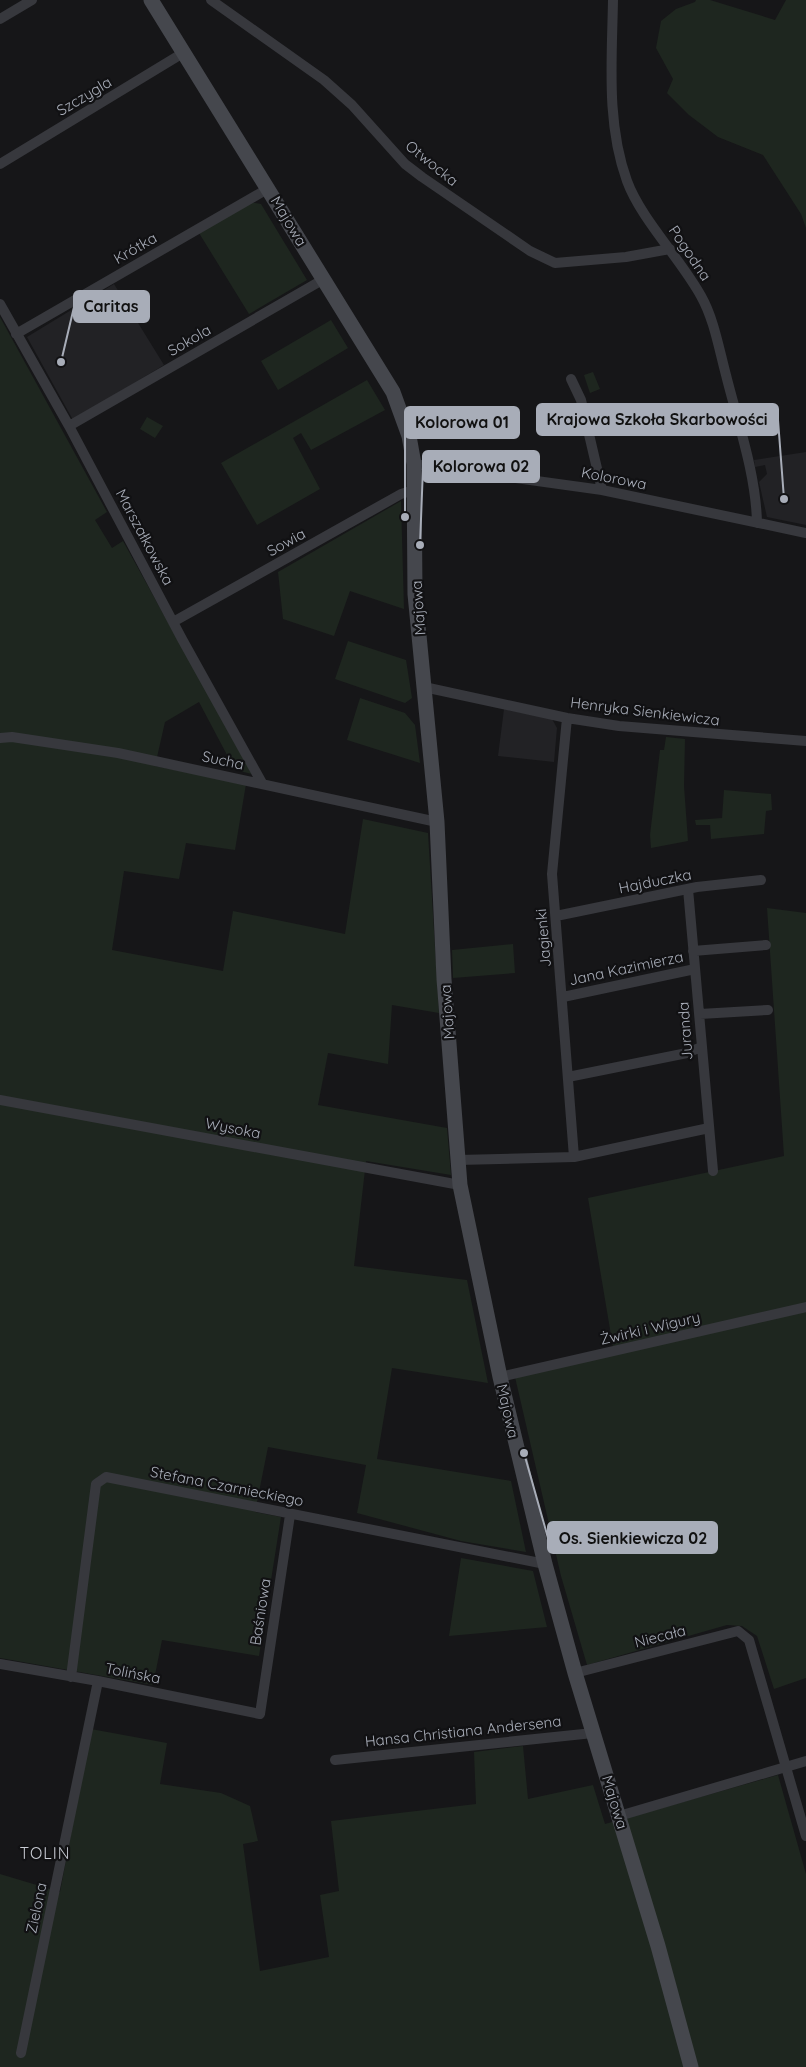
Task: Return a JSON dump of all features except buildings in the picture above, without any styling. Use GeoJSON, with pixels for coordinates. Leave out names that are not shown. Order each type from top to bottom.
{"type":"FeatureCollection","features":[{"type":"Feature","properties":{"kind":"street"},"geometry":{"type":"LineString","coordinates":[[0,19],[32,0]]}},
{"type":"Feature","properties":{"kind":"street","name":"Majowa"},"geometry":{"type":"LineString","coordinates":[[151,0],[269,188],[393,392],[409,436],[414,464],[415,594],[437,822],[444,979],[460,1185],[500,1377],[545,1564],[575,1673],[619,1816],[691,2067]]}},
{"type":"Feature","properties":{"kind":"street","name":"Otwocka"},"geometry":{"type":"LineString","coordinates":[[211,0],[324,80],[352,105],[405,164],[537,255],[555,263],[626,257],[670,249]]}},
{"type":"Feature","properties":{"kind":"street","name":"Pogodna"},"geometry":{"type":"LineString","coordinates":[[613,0],[611,88],[616,139],[627,181],[636,199],[702,297],[712,323],[747,458],[756,504],[757,524]]}},
{"type":"Feature","properties":{"kind":"street","name":"Szczygla"},"geometry":{"type":"LineString","coordinates":[[0,164],[183,53]]}},
{"type":"Feature","properties":{"kind":"street","name":"Krótka"},"geometry":{"type":"LineString","coordinates":[[16,334],[269,188]]}},
{"type":"Feature","properties":{"kind":"street","name":"Sokola"},"geometry":{"type":"LineString","coordinates":[[69,426],[324,279]]}},
{"type":"Feature","properties":{"kind":"street","name":"Marszałkowska"},"geometry":{"type":"LineString","coordinates":[[0,304],[69,426],[173,622],[262,783]]}},
{"type":"Feature","properties":{"kind":"street"},"geometry":{"type":"LineString","coordinates":[[571,379],[582,400],[602,490]]}},
{"type":"Feature","properties":{"kind":"street","name":"Kolorowa"},"geometry":{"type":"LineString","coordinates":[[414,464],[602,490],[806,534]]}},
{"type":"Feature","properties":{"kind":"street","name":"Sowia"},"geometry":{"type":"LineString","coordinates":[[173,622],[401,494],[414,490]]}},
{"type":"Feature","properties":{"kind":"street","name":"Henryka Sienkiewicza"},"geometry":{"type":"LineString","coordinates":[[424,687],[567,718],[619,726],[806,741]]}},
{"type":"Feature","properties":{"kind":"street","name":"Jagienki"},"geometry":{"type":"LineString","coordinates":[[567,718],[552,874],[574,1157]]}},
{"type":"Feature","properties":{"kind":"street","name":"Sucha"},"geometry":{"type":"LineString","coordinates":[[0,738],[12,737],[118,752],[437,822]]}},
{"type":"Feature","properties":{"kind":"street","name":"Hajduczka"},"geometry":{"type":"LineString","coordinates":[[556,916],[688,889],[761,880]]}},
{"type":"Feature","properties":{"kind":"street","name":"Juranda"},"geometry":{"type":"LineString","coordinates":[[688,889],[713,1171]]}},
{"type":"Feature","properties":{"kind":"street","name":"Jana Kazimierza"},"geometry":{"type":"LineString","coordinates":[[693,951],[766,945]]}},
{"type":"Feature","properties":{"kind":"street","name":"Jana Kazimierza"},"geometry":{"type":"LineString","coordinates":[[563,997],[695,969]]}},
{"type":"Feature","properties":{"kind":"street"},"geometry":{"type":"LineString","coordinates":[[700,1014],[768,1010]]}},
{"type":"Feature","properties":{"kind":"street"},"geometry":{"type":"LineString","coordinates":[[568,1077],[687,1054],[701,1047]]}},
{"type":"Feature","properties":{"kind":"street","name":"Wysoka"},"geometry":{"type":"LineString","coordinates":[[0,1100],[460,1185]]}},
{"type":"Feature","properties":{"kind":"street"},"geometry":{"type":"LineString","coordinates":[[458,1160],[574,1157],[709,1128]]}},
{"type":"Feature","properties":{"kind":"street","name":"Żwirki i Wigury"},"geometry":{"type":"LineString","coordinates":[[500,1377],[806,1307]]}},
{"type":"Feature","properties":{"kind":"street","name":"Stefana Czarnieckiego"},"geometry":{"type":"LineString","coordinates":[[71,1677],[96,1484],[106,1477],[290,1515],[545,1564]]}},
{"type":"Feature","properties":{"kind":"street","name":"Baśniowa"},"geometry":{"type":"LineString","coordinates":[[260,1714],[290,1515]]}},
{"type":"Feature","properties":{"kind":"street","name":"Niecała"},"geometry":{"type":"LineString","coordinates":[[575,1673],[738,1631],[749,1640],[786,1766]]}},
{"type":"Feature","properties":{"kind":"street","name":"Tolińska"},"geometry":{"type":"LineString","coordinates":[[0,1664],[98,1681],[260,1714]]}},
{"type":"Feature","properties":{"kind":"street","name":"Zielona"},"geometry":{"type":"LineString","coordinates":[[21,2053],[98,1681]]}},
{"type":"Feature","properties":{"kind":"street","name":"Hansa Christiana Andersena"},"geometry":{"type":"LineString","coordinates":[[335,1760],[593,1733]]}},
{"type":"Feature","properties":{"kind":"street"},"geometry":{"type":"LineString","coordinates":[[619,1816],[806,1761]]}},
{"type":"Feature","properties":{"kind":"street"},"geometry":{"type":"LineString","coordinates":[[786,1766],[806,1836]]}},
{"type":"Feature","properties":{"kind":"shaded area"},"geometry":{"type":"Polygon","coordinates":[[[696,0],[710,0],[775,20],[786,0],[806,0],[806,228],[801,214],[763,155],[718,137],[689,115],[667,93],[673,79],[656,48],[661,21],[676,9],[696,0]]]}},
{"type":"Feature","properties":{"kind":"shaded area"},"geometry":{"type":"Polygon","coordinates":[[[250,202],[261,204],[307,280],[249,314],[199,233],[250,202]]]}},
{"type":"Feature","properties":{"kind":"shaded area"},"geometry":{"type":"Polygon","coordinates":[[[114,284],[164,365],[73,420],[27,337],[114,284]]]}},
{"type":"Feature","properties":{"kind":"shaded area"},"geometry":{"type":"Polygon","coordinates":[[[0,317],[107,512],[95,520],[112,548],[123,541],[252,774],[235,770],[199,702],[165,722],[155,766],[246,784],[235,850],[186,843],[179,879],[124,871],[112,950],[223,971],[233,911],[345,934],[363,819],[428,833],[439,1013],[392,1005],[388,1064],[328,1053],[318,1105],[447,1128],[451,1175],[366,1161],[354,1266],[467,1280],[488,1383],[392,1368],[377,1459],[511,1481],[526,1552],[461,1541],[357,1513],[366,1465],[268,1447],[255,1512],[281,1517],[259,1656],[162,1640],[153,1685],[0,1658],[0,317]]]}},
{"type":"Feature","properties":{"kind":"shaded area"},"geometry":{"type":"Polygon","coordinates":[[[331,320],[348,348],[278,390],[261,361],[331,320]]]}},
{"type":"Feature","properties":{"kind":"shaded area"},"geometry":{"type":"Polygon","coordinates":[[[593,372],[600,389],[590,393],[584,375],[593,372]]]}},
{"type":"Feature","properties":{"kind":"shaded area"},"geometry":{"type":"Polygon","coordinates":[[[367,380],[385,410],[311,450],[301,433],[293,438],[320,489],[257,525],[221,463],[367,380]]]}},
{"type":"Feature","properties":{"kind":"shaded area"},"geometry":{"type":"Polygon","coordinates":[[[147,417],[163,426],[155,438],[140,429],[147,417]]]}},
{"type":"Feature","properties":{"kind":"shaded area"},"geometry":{"type":"Polygon","coordinates":[[[806,452],[806,525],[767,517],[759,482],[767,474],[765,465],[755,467],[754,460],[806,452]]]}},
{"type":"Feature","properties":{"kind":"shaded area"},"geometry":{"type":"Polygon","coordinates":[[[401,501],[404,609],[350,591],[334,636],[283,619],[278,572],[401,501]]]}},
{"type":"Feature","properties":{"kind":"shaded area"},"geometry":{"type":"Polygon","coordinates":[[[348,641],[406,660],[412,698],[405,703],[335,679],[348,641]]]}},
{"type":"Feature","properties":{"kind":"shaded area"},"geometry":{"type":"Polygon","coordinates":[[[360,698],[405,713],[415,725],[420,763],[347,740],[360,698]]]}},
{"type":"Feature","properties":{"kind":"shaded area"},"geometry":{"type":"Polygon","coordinates":[[[504,709],[552,719],[557,728],[554,762],[498,756],[504,709]]]}},
{"type":"Feature","properties":{"kind":"shaded area"},"geometry":{"type":"Polygon","coordinates":[[[666,737],[685,739],[684,786],[688,841],[651,848],[650,835],[660,750],[664,750],[666,737]]]}},
{"type":"Feature","properties":{"kind":"shaded area"},"geometry":{"type":"Polygon","coordinates":[[[724,790],[771,794],[772,810],[766,811],[764,834],[711,839],[710,825],[696,825],[695,820],[722,818],[724,790]]]}},
{"type":"Feature","properties":{"kind":"shaded area"},"geometry":{"type":"Polygon","coordinates":[[[767,908],[806,913],[806,1678],[774,1689],[757,1636],[742,1626],[727,1625],[587,1665],[561,1576],[515,1377],[614,1353],[588,1198],[784,1156],[767,908]]]}},
{"type":"Feature","properties":{"kind":"shaded area"},"geometry":{"type":"Polygon","coordinates":[[[513,944],[515,973],[453,978],[452,950],[513,944]]]}},
{"type":"Feature","properties":{"kind":"shaded area"},"geometry":{"type":"Polygon","coordinates":[[[461,1558],[533,1571],[547,1627],[449,1636],[461,1558]]]}},
{"type":"Feature","properties":{"kind":"shaded area"},"geometry":{"type":"Polygon","coordinates":[[[91,1729],[167,1743],[160,1784],[221,1793],[250,1806],[258,1841],[243,1844],[260,1971],[329,1957],[320,1895],[339,1891],[331,1821],[476,1804],[474,1752],[523,1746],[528,1799],[593,1785],[605,1824],[778,1775],[806,1874],[806,2067],[0,2067],[0,1874],[60,1892],[91,1729]]]}},
{"type":"Feature","properties":{"kind":"place","name":"Caritas"},"geometry":{"type":"Point","coordinates":[61,362]}},
{"type":"Feature","properties":{"kind":"place","name":"Krajowa Szkoła Skarbowości"},"geometry":{"type":"Point","coordinates":[784,499]}},
{"type":"Feature","properties":{"kind":"place","name":"Kolorowa 01"},"geometry":{"type":"Point","coordinates":[405,517]}},
{"type":"Feature","properties":{"kind":"place","name":"Kolorowa 02"},"geometry":{"type":"Point","coordinates":[420,545]}},
{"type":"Feature","properties":{"kind":"place","name":"Os. Sienkiewicza 02"},"geometry":{"type":"Point","coordinates":[524,1453]}},
{"type":"Feature","properties":{"kind":"district","name":"TOLIN"},"geometry":{"type":"Point","coordinates":[45,1853]}}]}
